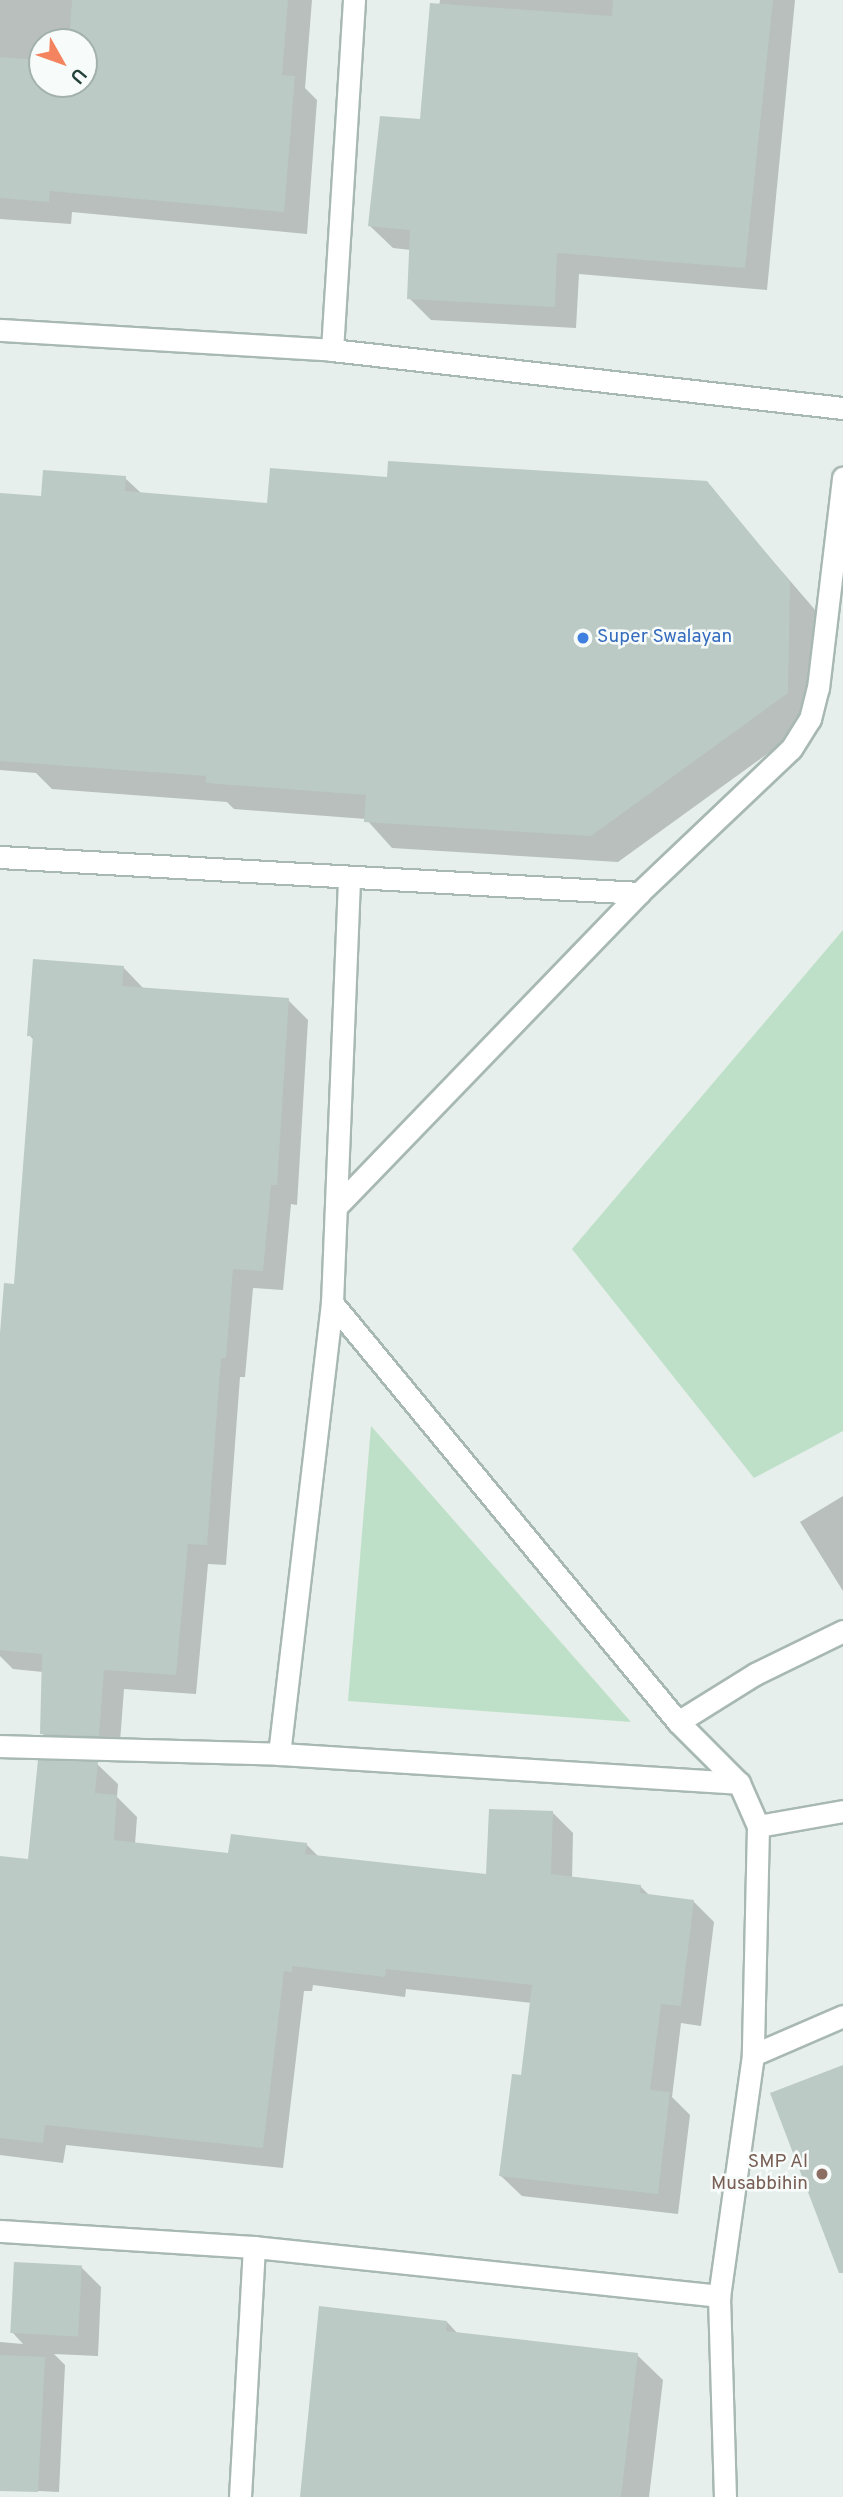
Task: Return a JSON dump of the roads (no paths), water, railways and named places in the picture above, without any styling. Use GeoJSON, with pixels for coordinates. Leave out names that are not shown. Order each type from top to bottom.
{"type":"FeatureCollection","features":[{"type":"Feature","properties":{"kind":"street"},"geometry":{"type":"LineString","coordinates":[[332,350],[354,0]]}},
{"type":"Feature","properties":{"kind":"street"},"geometry":{"type":"LineString","coordinates":[[0,330],[332,350],[843,408]]}},
{"type":"Feature","properties":{"kind":"street"},"geometry":{"type":"LineString","coordinates":[[338,1205],[639,892],[791,749],[810,719],[818,688],[843,477]]}},
{"type":"Feature","properties":{"kind":"street"},"geometry":{"type":"LineString","coordinates":[[0,857],[639,892]]}},
{"type":"Feature","properties":{"kind":"street"},"geometry":{"type":"LineString","coordinates":[[279,1754],[332,1303],[349,877]]}},
{"type":"Feature","properties":{"kind":"street"},"geometry":{"type":"LineString","coordinates":[[332,1303],[678,1722],[739,1783],[758,1826],[753,2056],[719,2296],[725,2497]]}},
{"type":"Feature","properties":{"kind":"street"},"geometry":{"type":"LineString","coordinates":[[678,1722],[755,1674],[843,1631]]}},
{"type":"Feature","properties":{"kind":"street"},"geometry":{"type":"LineString","coordinates":[[0,1746],[279,1754],[739,1783]]}},
{"type":"Feature","properties":{"kind":"street"},"geometry":{"type":"LineString","coordinates":[[758,1826],[843,1811]]}},
{"type":"Feature","properties":{"kind":"street"},"geometry":{"type":"LineString","coordinates":[[753,2056],[843,2016]]}},
{"type":"Feature","properties":{"kind":"street"},"geometry":{"type":"LineString","coordinates":[[0,2231],[254,2247],[719,2296]]}},
{"type":"Feature","properties":{"kind":"street"},"geometry":{"type":"LineString","coordinates":[[240,2497],[254,2247]]}},
{"type":"Feature","properties":{"kind":"place","name":"Super Swalayan"},"geometry":{"type":"Point","coordinates":[583,638]}},
{"type":"Feature","properties":{"kind":"place","name":"SMP Al Musabbihin"},"geometry":{"type":"Point","coordinates":[822,2174]}}]}
